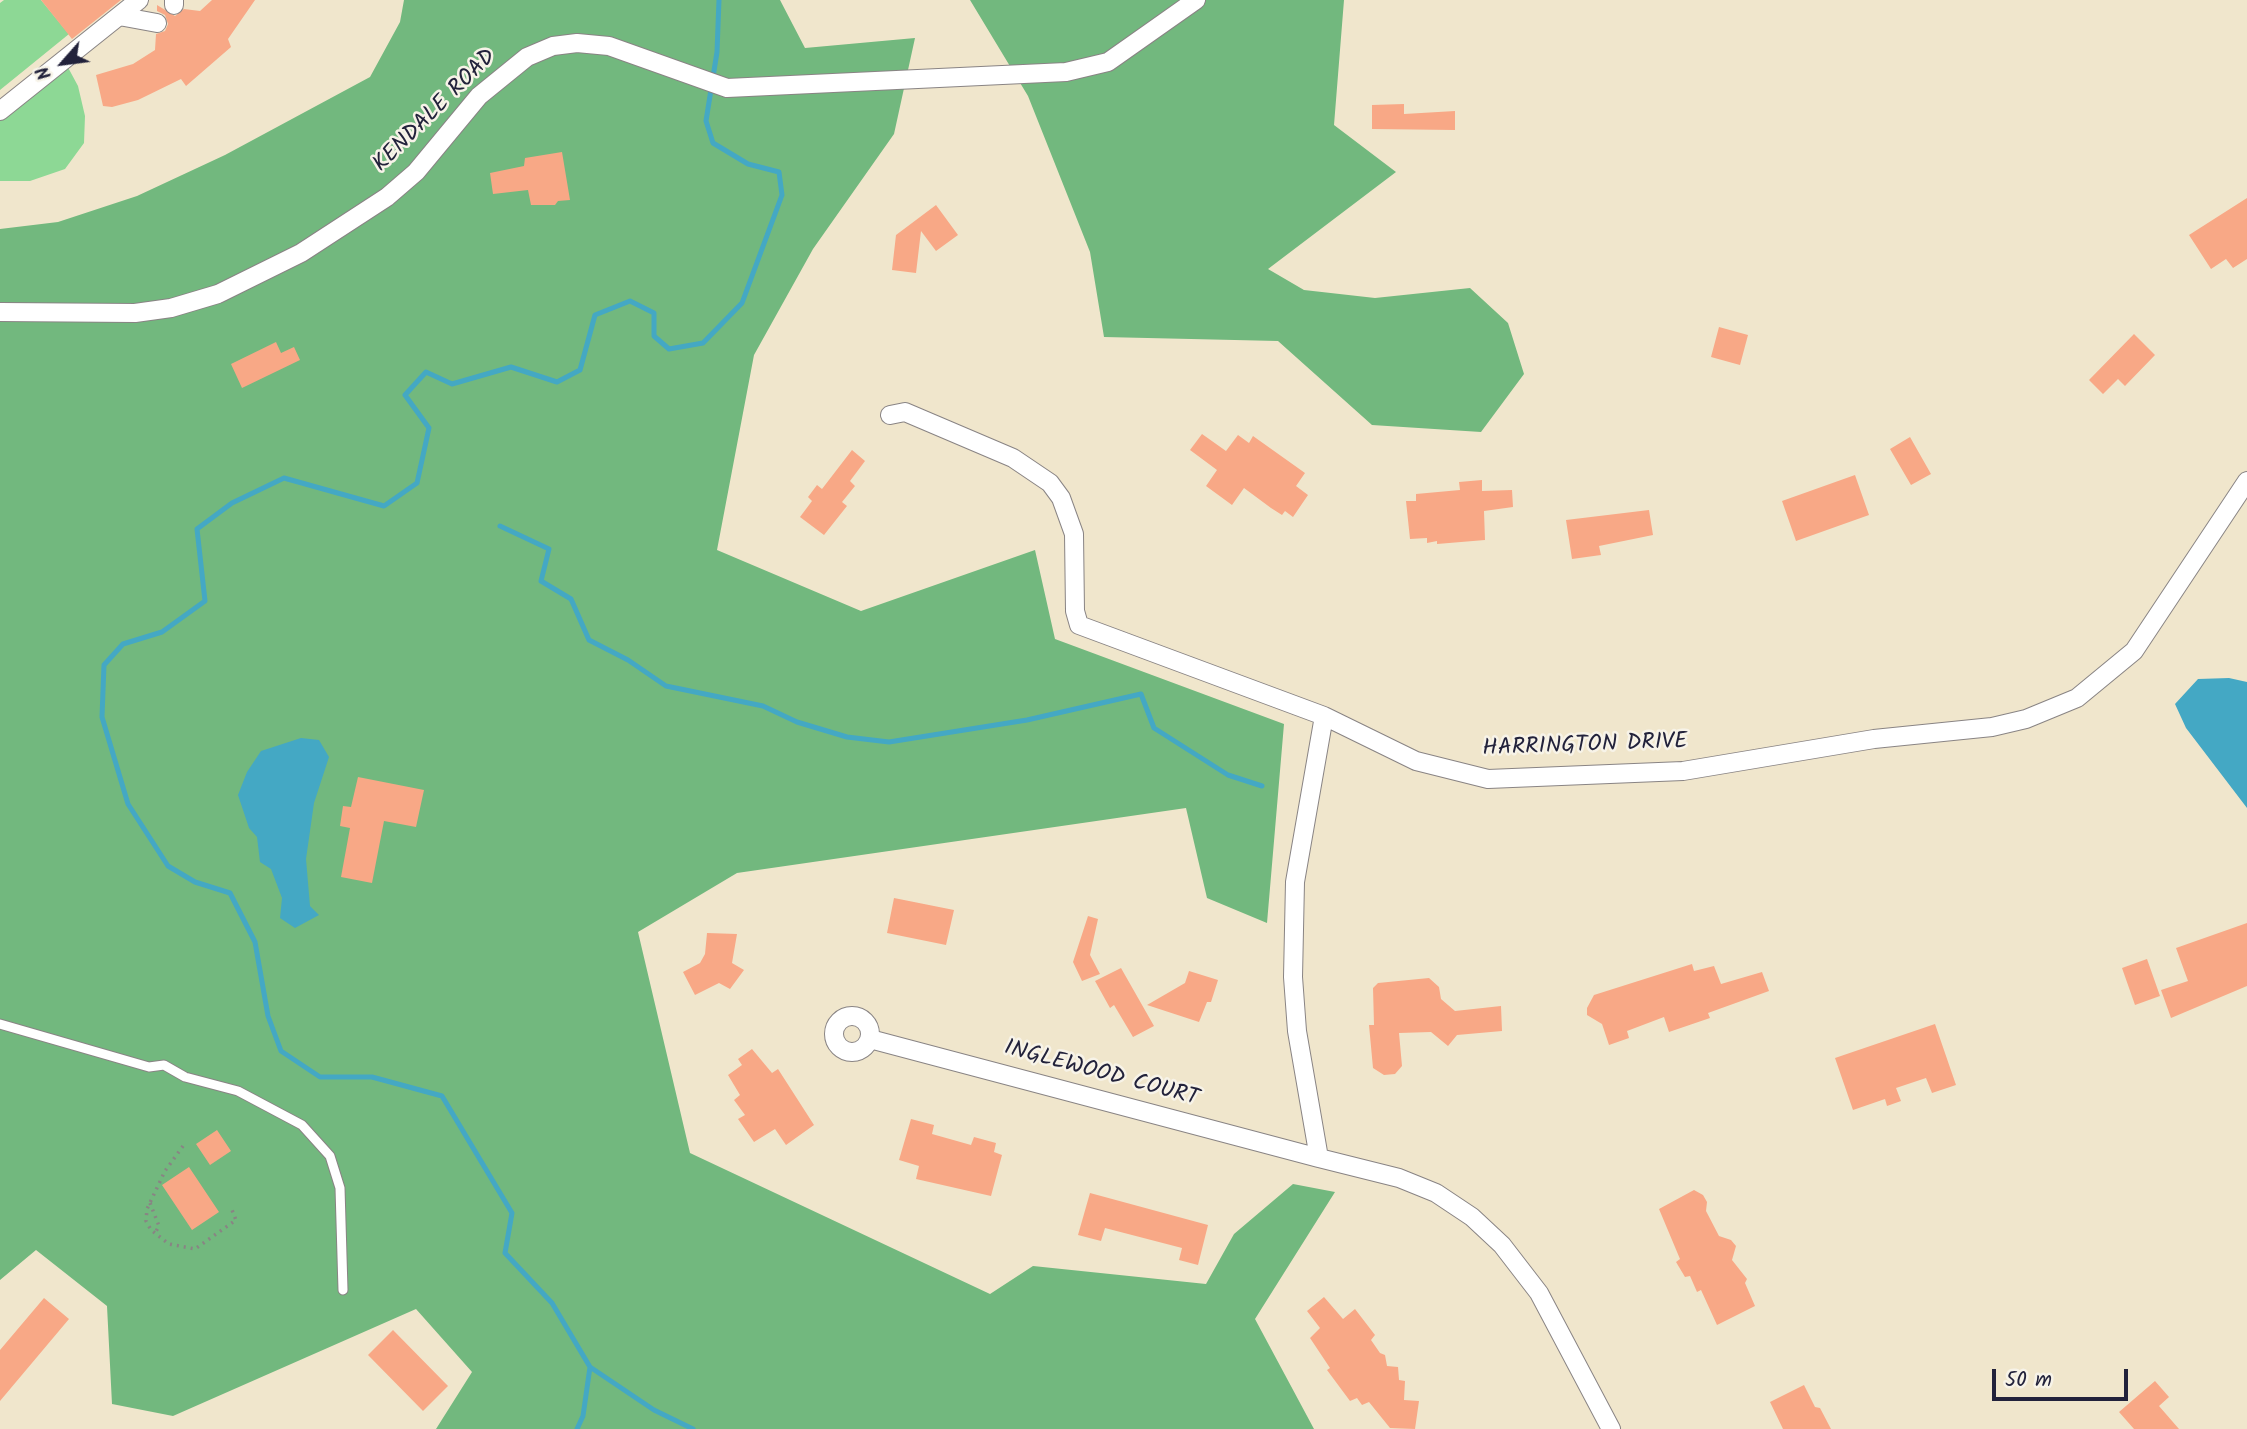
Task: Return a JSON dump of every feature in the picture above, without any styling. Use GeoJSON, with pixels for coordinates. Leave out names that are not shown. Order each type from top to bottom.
{"type":"FeatureCollection","features":[{"type":"Feature","properties":{"kind":"street"},"geometry":{"type":"LineString","coordinates":[[0,111],[139,0]]}},
{"type":"Feature","properties":{"kind":"street","name":"KENDALE ROAD"},"geometry":{"type":"LineString","coordinates":[[0,312],[135,313],[171,308],[218,294],[301,253],[387,197],[416,172],[480,96],[527,57],[553,46],[609,46],[727,88],[1066,72],[1108,62],[1196,0]]}},
{"type":"Feature","properties":{"kind":"street"},"geometry":{"type":"LineString","coordinates":[[119,16],[157,23]]}},
{"type":"Feature","properties":{"kind":"street","name":"HARRINGTON DRIVE"},"geometry":{"type":"LineString","coordinates":[[890,415],[905,412],[1013,458],[1050,483],[1060,498],[1074,534],[1075,611],[1079,625],[1324,716],[1416,761],[1489,779],[1683,771],[1874,739],[1992,727],[2025,719],[2077,698],[2134,652],[2247,481]]}},
{"type":"Feature","properties":{"kind":"street"},"geometry":{"type":"LineString","coordinates":[[1319,1158],[1297,1031],[1293,977],[1295,882],[1324,716]]}},
{"type":"Feature","properties":{"kind":"street","name":"INGLEWOOD COURT"},"geometry":{"type":"LineString","coordinates":[[870,1039],[1399,1178],[1436,1194],[1472,1217],[1502,1245],[1539,1293],[1611,1429]]}},
{"type":"Feature","properties":{"kind":"lane"},"geometry":{"type":"LineString","coordinates":[[0,1024],[149,1067],[164,1065],[185,1077],[238,1091],[287,1120],[302,1125],[330,1156],[340,1188],[343,1290]]}},
{"type":"Feature","properties":{"kind":"path"},"geometry":{"type":"LineString","coordinates":[[183,1146],[150,1203],[146,1221],[155,1233],[169,1244],[195,1249],[236,1220],[232,1210]]}},
{"type":"Feature","properties":{"kind":"path"},"geometry":{"type":"LineString","coordinates":[[150,1203],[159,1226],[155,1233]]}},
{"type":"Feature","properties":{"kind":"green space"},"geometry":{"type":"Polygon","coordinates":[[[4,0],[41,0],[69,34],[0,90],[0,3],[4,0]]]}},
{"type":"Feature","properties":{"kind":"green space"},"geometry":{"type":"Polygon","coordinates":[[[404,0],[780,0],[805,48],[915,38],[894,134],[813,249],[754,355],[717,550],[861,611],[1035,550],[1055,639],[1284,724],[1267,923],[1207,898],[1186,808],[737,873],[638,932],[690,1153],[990,1294],[1033,1266],[1206,1284],[1234,1234],[1293,1184],[1335,1192],[1255,1319],[1314,1429],[436,1429],[472,1372],[416,1309],[173,1416],[112,1404],[107,1306],[36,1250],[0,1280],[0,229],[58,222],[137,196],[225,155],[370,77],[400,22],[404,0]]]}},
{"type":"Feature","properties":{"kind":"green space"},"geometry":{"type":"Polygon","coordinates":[[[970,0],[1344,0],[1334,125],[1396,172],[1268,269],[1304,290],[1375,298],[1470,288],[1508,323],[1524,374],[1481,432],[1372,425],[1278,341],[1104,337],[1090,252],[1028,96],[970,0]]]}},
{"type":"Feature","properties":{"kind":"green space"},"geometry":{"type":"Polygon","coordinates":[[[64,60],[78,86],[85,116],[84,143],[65,169],[30,181],[0,181],[0,111],[64,60]]]}},
{"type":"Feature","properties":{"kind":"water"},"geometry":{"type":"Polygon","coordinates":[[[2229,678],[2247,682],[2247,808],[2186,728],[2175,704],[2198,679],[2229,678]]]}},
{"type":"Feature","properties":{"kind":"water"},"geometry":{"type":"Polygon","coordinates":[[[301,738],[319,740],[329,757],[314,803],[306,859],[310,906],[319,915],[295,928],[280,918],[282,898],[271,869],[260,862],[257,837],[249,828],[238,795],[247,772],[261,751],[301,738]]]}},
{"type":"Feature","properties":{"kind":"building"},"geometry":{"type":"Polygon","coordinates":[[[41,0],[121,0],[72,39],[41,0]]]}},
{"type":"Feature","properties":{"kind":"building"},"geometry":{"type":"Polygon","coordinates":[[[212,0],[255,0],[228,39],[231,47],[186,86],[181,79],[138,100],[112,107],[103,106],[96,75],[133,64],[155,50],[156,34],[165,31],[168,24],[165,15],[157,11],[157,5],[175,16],[184,9],[200,11],[212,0]]]}},
{"type":"Feature","properties":{"kind":"building"},"geometry":{"type":"Polygon","coordinates":[[[1404,104],[1404,114],[1455,111],[1455,130],[1372,129],[1372,105],[1404,104]]]}},
{"type":"Feature","properties":{"kind":"building"},"geometry":{"type":"Polygon","coordinates":[[[562,152],[570,200],[558,201],[555,205],[531,205],[528,190],[493,194],[490,173],[524,166],[525,158],[562,152]]]}},
{"type":"Feature","properties":{"kind":"building"},"geometry":{"type":"Polygon","coordinates":[[[2247,198],[2247,259],[2233,268],[2226,259],[2211,269],[2189,235],[2247,198]]]}},
{"type":"Feature","properties":{"kind":"building"},"geometry":{"type":"Polygon","coordinates":[[[936,205],[958,235],[936,251],[921,231],[916,273],[892,270],[896,235],[936,205]]]}},
{"type":"Feature","properties":{"kind":"building"},"geometry":{"type":"Polygon","coordinates":[[[1719,327],[1748,335],[1740,365],[1711,357],[1719,327]]]}},
{"type":"Feature","properties":{"kind":"building"},"geometry":{"type":"Polygon","coordinates":[[[2134,334],[2155,355],[2125,386],[2118,379],[2103,394],[2089,380],[2134,334]]]}},
{"type":"Feature","properties":{"kind":"building"},"geometry":{"type":"Polygon","coordinates":[[[276,342],[281,353],[294,347],[300,360],[242,388],[231,364],[276,342]]]}},
{"type":"Feature","properties":{"kind":"building"},"geometry":{"type":"Polygon","coordinates":[[[1202,434],[1226,451],[1238,435],[1249,443],[1253,436],[1305,473],[1296,486],[1308,495],[1293,517],[1285,511],[1282,515],[1244,488],[1232,505],[1206,486],[1217,470],[1190,450],[1202,434]]]}},
{"type":"Feature","properties":{"kind":"building"},"geometry":{"type":"Polygon","coordinates":[[[1910,437],[1931,474],[1911,485],[1890,449],[1910,437]]]}},
{"type":"Feature","properties":{"kind":"building"},"geometry":{"type":"Polygon","coordinates":[[[852,450],[865,461],[850,481],[855,486],[842,502],[847,506],[824,535],[800,517],[812,501],[808,497],[817,485],[822,489],[852,450]]]}},
{"type":"Feature","properties":{"kind":"building"},"geometry":{"type":"Polygon","coordinates":[[[1855,475],[1869,515],[1796,541],[1782,501],[1855,475]]]}},
{"type":"Feature","properties":{"kind":"building"},"geometry":{"type":"Polygon","coordinates":[[[1482,480],[1482,491],[1512,490],[1513,507],[1484,511],[1485,540],[1437,544],[1437,541],[1427,543],[1427,538],[1410,539],[1406,501],[1416,501],[1416,494],[1460,490],[1459,482],[1482,480]]]}},
{"type":"Feature","properties":{"kind":"building"},"geometry":{"type":"Polygon","coordinates":[[[1649,510],[1653,535],[1599,546],[1601,555],[1572,559],[1566,520],[1649,510]]]}},
{"type":"Feature","properties":{"kind":"building"},"geometry":{"type":"Polygon","coordinates":[[[358,777],[424,790],[416,827],[384,821],[372,883],[341,877],[350,828],[340,826],[343,806],[351,807],[358,777]]]}},
{"type":"Feature","properties":{"kind":"building"},"geometry":{"type":"Polygon","coordinates":[[[894,898],[954,910],[946,945],[887,933],[894,898]]]}},
{"type":"Feature","properties":{"kind":"building"},"geometry":{"type":"Polygon","coordinates":[[[1088,916],[1098,919],[1090,955],[1100,974],[1082,981],[1073,962],[1088,916]]]}},
{"type":"Feature","properties":{"kind":"building"},"geometry":{"type":"Polygon","coordinates":[[[2247,923],[2247,986],[2171,1018],[2161,990],[2188,981],[2176,948],[2247,923]]]}},
{"type":"Feature","properties":{"kind":"building"},"geometry":{"type":"Polygon","coordinates":[[[707,933],[737,934],[732,963],[744,970],[730,989],[719,983],[695,995],[683,972],[700,963],[705,954],[707,933]]]}},
{"type":"Feature","properties":{"kind":"building"},"geometry":{"type":"Polygon","coordinates":[[[2147,959],[2160,996],[2135,1005],[2122,968],[2147,959]]]}},
{"type":"Feature","properties":{"kind":"building"},"geometry":{"type":"Polygon","coordinates":[[[1692,964],[1694,971],[1714,966],[1721,984],[1762,972],[1769,991],[1708,1013],[1710,1018],[1669,1032],[1664,1017],[1627,1031],[1629,1038],[1609,1045],[1602,1024],[1587,1015],[1587,1008],[1594,995],[1692,964]]]}},
{"type":"Feature","properties":{"kind":"building"},"geometry":{"type":"Polygon","coordinates":[[[1121,968],[1154,1026],[1133,1037],[1114,1005],[1110,1008],[1095,981],[1121,968]]]}},
{"type":"Feature","properties":{"kind":"building"},"geometry":{"type":"Polygon","coordinates":[[[1189,971],[1218,980],[1211,1002],[1207,1002],[1199,1022],[1147,1005],[1185,983],[1189,971]]]}},
{"type":"Feature","properties":{"kind":"building"},"geometry":{"type":"Polygon","coordinates":[[[1429,978],[1439,987],[1441,999],[1455,1011],[1501,1006],[1502,1031],[1457,1035],[1448,1046],[1431,1032],[1399,1033],[1402,1066],[1395,1074],[1384,1075],[1373,1068],[1369,1025],[1374,1025],[1373,988],[1378,983],[1429,978]]]}},
{"type":"Feature","properties":{"kind":"building"},"geometry":{"type":"Polygon","coordinates":[[[1935,1024],[1956,1085],[1932,1093],[1926,1078],[1896,1088],[1901,1101],[1887,1106],[1885,1099],[1853,1110],[1835,1058],[1935,1024]]]}},
{"type":"Feature","properties":{"kind":"building"},"geometry":{"type":"Polygon","coordinates":[[[752,1049],[772,1073],[778,1069],[814,1125],[786,1145],[775,1129],[754,1142],[738,1119],[745,1115],[734,1100],[740,1095],[728,1075],[742,1065],[738,1059],[752,1049]]]}},
{"type":"Feature","properties":{"kind":"building"},"geometry":{"type":"Polygon","coordinates":[[[911,1119],[934,1125],[932,1134],[971,1145],[974,1137],[996,1143],[994,1152],[1002,1155],[991,1196],[916,1179],[919,1166],[899,1160],[911,1119]]]}},
{"type":"Feature","properties":{"kind":"building"},"geometry":{"type":"Polygon","coordinates":[[[217,1130],[231,1151],[210,1165],[196,1144],[217,1130]]]}},
{"type":"Feature","properties":{"kind":"building"},"geometry":{"type":"Polygon","coordinates":[[[189,1167],[219,1212],[192,1230],[162,1185],[189,1167]]]}},
{"type":"Feature","properties":{"kind":"building"},"geometry":{"type":"Polygon","coordinates":[[[1694,1190],[1703,1195],[1707,1202],[1706,1211],[1719,1236],[1731,1240],[1736,1246],[1732,1260],[1747,1279],[1745,1283],[1755,1306],[1717,1325],[1701,1290],[1697,1292],[1690,1276],[1685,1277],[1676,1262],[1680,1259],[1659,1209],[1694,1190]]]}},
{"type":"Feature","properties":{"kind":"building"},"geometry":{"type":"Polygon","coordinates":[[[1090,1193],[1208,1225],[1198,1265],[1179,1260],[1182,1248],[1105,1228],[1101,1241],[1078,1235],[1090,1193]]]}},
{"type":"Feature","properties":{"kind":"building"},"geometry":{"type":"Polygon","coordinates":[[[1324,1297],[1343,1319],[1355,1309],[1375,1335],[1371,1340],[1380,1353],[1385,1355],[1387,1366],[1398,1367],[1399,1380],[1405,1381],[1404,1400],[1419,1401],[1415,1429],[1390,1428],[1369,1402],[1362,1405],[1357,1398],[1350,1401],[1327,1370],[1330,1368],[1310,1338],[1320,1328],[1307,1311],[1324,1297]]]}},
{"type":"Feature","properties":{"kind":"building"},"geometry":{"type":"Polygon","coordinates":[[[44,1298],[69,1319],[0,1401],[0,1350],[44,1298]]]}},
{"type":"Feature","properties":{"kind":"building"},"geometry":{"type":"Polygon","coordinates":[[[393,1330],[448,1386],[423,1411],[368,1355],[393,1330]]]}},
{"type":"Feature","properties":{"kind":"building"},"geometry":{"type":"Polygon","coordinates":[[[2155,1381],[2169,1397],[2159,1406],[2179,1429],[2134,1429],[2119,1412],[2155,1381]]]}},
{"type":"Feature","properties":{"kind":"building"},"geometry":{"type":"Polygon","coordinates":[[[1804,1385],[1815,1407],[1820,1408],[1831,1429],[1783,1429],[1770,1402],[1804,1385]]]}},
{"type":"Feature","properties":{"kind":"waterway"},"geometry":{"type":"LineString","coordinates":[[693,1429],[654,1410],[590,1367],[552,1303],[505,1253],[512,1213],[442,1096],[372,1077],[320,1077],[281,1051],[268,1016],[255,942],[230,893],[195,882],[168,866],[128,804],[102,717],[104,665],[123,644],[162,632],[205,601],[197,529],[232,503],[284,478],[384,506],[417,483],[429,428],[405,395],[426,372],[452,384],[511,367],[557,382],[580,370],[595,315],[630,301],[654,313],[654,336],[669,349],[703,343],[742,303],[782,195],[779,172],[748,164],[713,143],[706,121],[717,52],[719,0]]}},
{"type":"Feature","properties":{"kind":"waterway"},"geometry":{"type":"LineString","coordinates":[[500,526],[549,549],[541,581],[571,599],[589,640],[628,660],[666,686],[763,706],[797,722],[847,737],[889,742],[1027,720],[1141,694],[1154,728],[1228,775],[1262,786]]}},
{"type":"Feature","properties":{"kind":"waterway"},"geometry":{"type":"LineString","coordinates":[[577,1429],[583,1416],[590,1367]]}}]}
